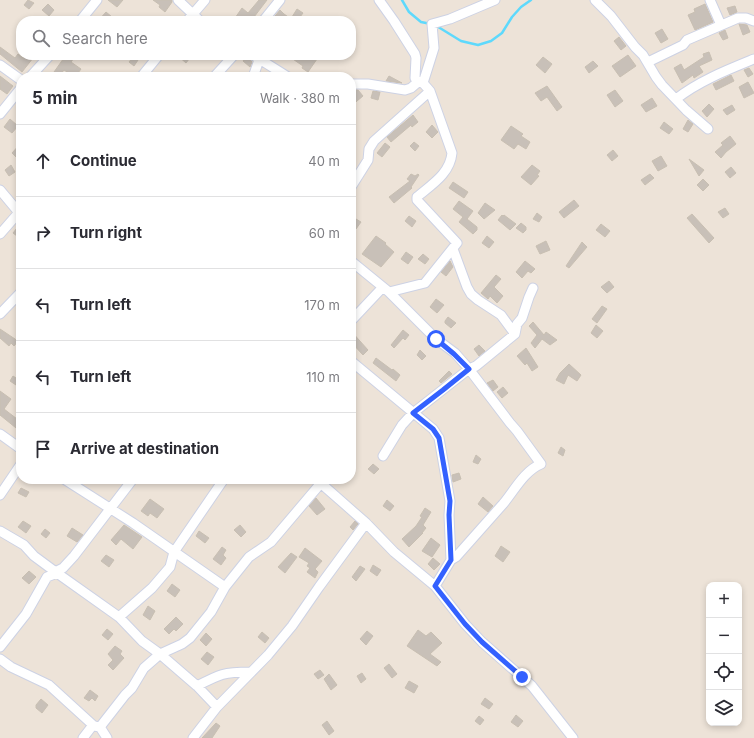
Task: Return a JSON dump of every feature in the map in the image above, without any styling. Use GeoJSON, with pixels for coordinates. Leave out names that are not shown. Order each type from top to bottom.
{"type":"FeatureCollection","features":[{"type":"Feature","properties":{"kind":"street"},"geometry":{"type":"LineString","coordinates":[[84,16],[97,0]]}},
{"type":"Feature","properties":{"kind":"street"},"geometry":{"type":"LineString","coordinates":[[178,0],[189,16]]}},
{"type":"Feature","properties":{"kind":"street"},"geometry":{"type":"LineString","coordinates":[[191,16],[206,0]]}},
{"type":"Feature","properties":{"kind":"street"},"geometry":{"type":"LineString","coordinates":[[267,16],[280,0]]}},
{"type":"Feature","properties":{"kind":"street"},"geometry":{"type":"LineString","coordinates":[[356,316],[386,289],[425,283],[457,243],[456,240],[416,200],[417,197],[444,173],[452,159],[452,153],[430,91],[415,78],[415,54],[394,21],[378,0]]}},
{"type":"Feature","properties":{"kind":"street"},"geometry":{"type":"LineString","coordinates":[[356,84],[368,84],[405,90],[421,82],[434,48],[432,24],[450,19],[495,0]]}},
{"type":"Feature","properties":{"kind":"street"},"geometry":{"type":"LineString","coordinates":[[595,0],[611,16],[648,62],[656,77],[686,110],[708,129]]}},
{"type":"Feature","properties":{"kind":"street"},"geometry":{"type":"LineString","coordinates":[[710,0],[721,25]]}},
{"type":"Feature","properties":{"kind":"street"},"geometry":{"type":"LineString","coordinates":[[648,62],[683,45],[687,40],[738,18],[746,18],[754,21]]}},
{"type":"Feature","properties":{"kind":"street"},"geometry":{"type":"LineString","coordinates":[[35,72],[45,60]]}},
{"type":"Feature","properties":{"kind":"street"},"geometry":{"type":"LineString","coordinates":[[145,72],[155,60]]}},
{"type":"Feature","properties":{"kind":"street"},"geometry":{"type":"LineString","coordinates":[[219,72],[229,60]]}},
{"type":"Feature","properties":{"kind":"street"},"geometry":{"type":"LineString","coordinates":[[253,72],[255,60]]}},
{"type":"Feature","properties":{"kind":"street"},"geometry":{"type":"LineString","coordinates":[[261,60],[280,72]]}},
{"type":"Feature","properties":{"kind":"street"},"geometry":{"type":"LineString","coordinates":[[676,99],[685,92],[714,76],[754,60]]}},
{"type":"Feature","properties":{"kind":"street"},"geometry":{"type":"LineString","coordinates":[[0,65],[16,76]]}},
{"type":"Feature","properties":{"kind":"street"},"geometry":{"type":"LineString","coordinates":[[356,179],[368,160],[369,149],[374,140],[430,91]]}},
{"type":"Feature","properties":{"kind":"street"},"geometry":{"type":"LineString","coordinates":[[0,114],[16,94]]}},
{"type":"Feature","properties":{"kind":"street"},"geometry":{"type":"LineString","coordinates":[[0,190],[16,208]]}},
{"type":"Feature","properties":{"kind":"street"},"geometry":{"type":"LineString","coordinates":[[0,234],[16,216]]}},
{"type":"Feature","properties":{"kind":"street"},"geometry":{"type":"LineString","coordinates":[[453,249],[471,294],[501,315],[515,334]]}},
{"type":"Feature","properties":{"kind":"street"},"geometry":{"type":"LineString","coordinates":[[356,265],[386,289],[436,339],[469,369],[541,464],[525,476],[482,528],[456,557],[451,560],[435,586]]}},
{"type":"Feature","properties":{"kind":"street"},"geometry":{"type":"LineString","coordinates":[[383,456],[402,425],[413,413],[469,369],[476,366],[515,334],[517,324],[522,318],[533,288]]}},
{"type":"Feature","properties":{"kind":"street"},"geometry":{"type":"LineString","coordinates":[[0,314],[16,297]]}},
{"type":"Feature","properties":{"kind":"street"},"geometry":{"type":"LineString","coordinates":[[356,365],[433,429],[439,438],[450,501],[449,515],[451,560]]}},
{"type":"Feature","properties":{"kind":"street"},"geometry":{"type":"LineString","coordinates":[[0,434],[16,445]]}},
{"type":"Feature","properties":{"kind":"street"},"geometry":{"type":"LineString","coordinates":[[0,495],[16,471]]}},
{"type":"Feature","properties":{"kind":"street"},"geometry":{"type":"LineString","coordinates":[[72,484],[110,508],[226,587]]}},
{"type":"Feature","properties":{"kind":"street"},"geometry":{"type":"LineString","coordinates":[[0,648],[22,619],[47,577],[57,573],[57,571],[63,568],[74,556],[129,484]]}},
{"type":"Feature","properties":{"kind":"street"},"geometry":{"type":"LineString","coordinates":[[119,617],[152,588],[170,567],[174,552],[221,484]]}},
{"type":"Feature","properties":{"kind":"street"},"geometry":{"type":"LineString","coordinates":[[82,738],[96,726],[132,688],[144,668],[160,654],[182,644],[190,638],[249,557],[270,542],[317,484]]}},
{"type":"Feature","properties":{"kind":"street"},"geometry":{"type":"LineString","coordinates":[[322,484],[366,523],[394,552],[435,586],[465,624],[482,642],[532,686],[573,738]]}},
{"type":"Feature","properties":{"kind":"street"},"geometry":{"type":"LineString","coordinates":[[193,738],[217,707],[268,655],[292,626],[318,587],[366,523]]}},
{"type":"Feature","properties":{"kind":"street"},"geometry":{"type":"LineString","coordinates":[[0,531],[24,546],[34,556],[119,617],[142,641],[160,654],[197,686],[217,707]]}},
{"type":"Feature","properties":{"kind":"street"},"geometry":{"type":"LineString","coordinates":[[0,659],[17,670],[50,685],[96,726],[107,738]]}},
{"type":"Feature","properties":{"kind":"street"},"geometry":{"type":"LineString","coordinates":[[197,686],[217,675],[250,672]]}},
{"type":"Feature","properties":{"kind":"building"},"geometry":{"type":"Polygon","coordinates":[[[28,0],[34,3],[29,9],[24,5],[28,0]]]}},
{"type":"Feature","properties":{"kind":"building"},"geometry":{"type":"Polygon","coordinates":[[[108,0],[123,0],[117,7],[108,0]]]}},
{"type":"Feature","properties":{"kind":"building"},"geometry":{"type":"Polygon","coordinates":[[[153,0],[172,0],[172,2],[165,12],[159,7],[160,5],[153,0]]]}},
{"type":"Feature","properties":{"kind":"building"},"geometry":{"type":"Polygon","coordinates":[[[259,0],[267,0],[255,16],[236,16],[242,8],[248,13],[259,0]]]}},
{"type":"Feature","properties":{"kind":"building"},"geometry":{"type":"Polygon","coordinates":[[[48,4],[54,10],[49,16],[42,10],[48,4]]]}},
{"type":"Feature","properties":{"kind":"building"},"geometry":{"type":"Polygon","coordinates":[[[705,4],[713,22],[695,30],[688,15],[695,12],[694,9],[705,4]]]}},
{"type":"Feature","properties":{"kind":"building"},"geometry":{"type":"Polygon","coordinates":[[[735,6],[737,12],[730,15],[727,8],[735,6]]]}},
{"type":"Feature","properties":{"kind":"building"},"geometry":{"type":"Polygon","coordinates":[[[297,9],[303,13],[301,16],[293,16],[297,9]]]}},
{"type":"Feature","properties":{"kind":"building"},"geometry":{"type":"Polygon","coordinates":[[[280,10],[287,16],[275,16],[280,10]]]}},
{"type":"Feature","properties":{"kind":"building"},"geometry":{"type":"Polygon","coordinates":[[[106,12],[111,16],[102,16],[106,12]]]}},
{"type":"Feature","properties":{"kind":"building"},"geometry":{"type":"Polygon","coordinates":[[[739,24],[747,25],[750,32],[743,35],[739,24]]]}},
{"type":"Feature","properties":{"kind":"building"},"geometry":{"type":"Polygon","coordinates":[[[662,29],[668,39],[661,43],[655,33],[662,29]]]}},
{"type":"Feature","properties":{"kind":"building"},"geometry":{"type":"Polygon","coordinates":[[[725,30],[728,38],[723,40],[719,33],[725,30]]]}},
{"type":"Feature","properties":{"kind":"building"},"geometry":{"type":"Polygon","coordinates":[[[619,37],[626,46],[621,50],[614,41],[619,37]]]}},
{"type":"Feature","properties":{"kind":"building"},"geometry":{"type":"Polygon","coordinates":[[[0,47],[15,58],[16,57],[16,60],[31,60],[22,72],[0,54],[0,47]]]}},
{"type":"Feature","properties":{"kind":"building"},"geometry":{"type":"Polygon","coordinates":[[[709,52],[712,60],[699,66],[703,72],[694,78],[693,75],[682,83],[674,68],[681,64],[684,70],[704,57],[703,54],[709,52]]]}},
{"type":"Feature","properties":{"kind":"building"},"geometry":{"type":"Polygon","coordinates":[[[628,55],[636,66],[620,77],[612,66],[628,55]]]}},
{"type":"Feature","properties":{"kind":"building"},"geometry":{"type":"Polygon","coordinates":[[[543,57],[552,64],[545,73],[536,65],[543,57]]]}},
{"type":"Feature","properties":{"kind":"building"},"geometry":{"type":"Polygon","coordinates":[[[62,60],[72,60],[71,62],[81,69],[79,72],[67,72],[64,70],[62,72],[54,72],[62,60]]]}},
{"type":"Feature","properties":{"kind":"building"},"geometry":{"type":"Polygon","coordinates":[[[131,60],[138,60],[134,66],[129,62],[131,60]]]}},
{"type":"Feature","properties":{"kind":"building"},"geometry":{"type":"Polygon","coordinates":[[[250,60],[252,62],[250,67],[243,61],[250,60]]]}},
{"type":"Feature","properties":{"kind":"building"},"geometry":{"type":"Polygon","coordinates":[[[294,60],[316,60],[308,72],[302,68],[303,66],[294,60]]]}},
{"type":"Feature","properties":{"kind":"building"},"geometry":{"type":"Polygon","coordinates":[[[593,61],[598,66],[589,73],[585,67],[593,61]]]}},
{"type":"Feature","properties":{"kind":"building"},"geometry":{"type":"Polygon","coordinates":[[[749,68],[753,74],[748,77],[744,70],[749,68]]]}},
{"type":"Feature","properties":{"kind":"building"},"geometry":{"type":"Polygon","coordinates":[[[731,75],[734,81],[716,90],[713,84],[731,75]]]}},
{"type":"Feature","properties":{"kind":"building"},"geometry":{"type":"Polygon","coordinates":[[[0,76],[13,86],[7,94],[0,89],[0,76]]]}},
{"type":"Feature","properties":{"kind":"building"},"geometry":{"type":"Polygon","coordinates":[[[389,76],[402,83],[386,81],[389,76]]]}},
{"type":"Feature","properties":{"kind":"building"},"geometry":{"type":"Polygon","coordinates":[[[748,82],[754,93],[744,98],[739,87],[748,82]]]}},
{"type":"Feature","properties":{"kind":"building"},"geometry":{"type":"Polygon","coordinates":[[[547,86],[562,107],[557,111],[547,97],[541,101],[535,93],[547,86]]]}},
{"type":"Feature","properties":{"kind":"building"},"geometry":{"type":"Polygon","coordinates":[[[356,90],[358,90],[363,96],[356,102],[356,90]]]}},
{"type":"Feature","properties":{"kind":"building"},"geometry":{"type":"Polygon","coordinates":[[[615,90],[623,101],[615,107],[607,95],[615,90]]]}},
{"type":"Feature","properties":{"kind":"building"},"geometry":{"type":"Polygon","coordinates":[[[373,91],[380,92],[378,100],[371,98],[373,91]]]}},
{"type":"Feature","properties":{"kind":"building"},"geometry":{"type":"Polygon","coordinates":[[[652,98],[657,106],[646,112],[641,105],[652,98]]]}},
{"type":"Feature","properties":{"kind":"building"},"geometry":{"type":"Polygon","coordinates":[[[709,104],[714,109],[707,117],[702,111],[709,104]]]}},
{"type":"Feature","properties":{"kind":"building"},"geometry":{"type":"Polygon","coordinates":[[[732,105],[735,110],[727,115],[723,110],[732,105]]]}},
{"type":"Feature","properties":{"kind":"building"},"geometry":{"type":"Polygon","coordinates":[[[413,115],[418,122],[412,127],[411,125],[391,142],[387,137],[413,115]]]}},
{"type":"Feature","properties":{"kind":"building"},"geometry":{"type":"Polygon","coordinates":[[[10,119],[16,124],[16,128],[12,133],[4,127],[10,119]]]}},
{"type":"Feature","properties":{"kind":"building"},"geometry":{"type":"Polygon","coordinates":[[[688,120],[693,124],[688,132],[683,129],[688,120]]]}},
{"type":"Feature","properties":{"kind":"building"},"geometry":{"type":"Polygon","coordinates":[[[664,122],[673,129],[669,134],[660,128],[664,122]]]}},
{"type":"Feature","properties":{"kind":"building"},"geometry":{"type":"Polygon","coordinates":[[[432,125],[438,132],[432,138],[426,132],[432,125]]]}},
{"type":"Feature","properties":{"kind":"building"},"geometry":{"type":"Polygon","coordinates":[[[511,126],[523,134],[521,136],[530,142],[526,149],[518,144],[514,149],[501,140],[511,126]]]}},
{"type":"Feature","properties":{"kind":"building"},"geometry":{"type":"Polygon","coordinates":[[[730,136],[736,144],[721,158],[715,152],[723,145],[721,143],[730,136]]]}},
{"type":"Feature","properties":{"kind":"building"},"geometry":{"type":"Polygon","coordinates":[[[414,142],[419,146],[415,151],[410,146],[414,142]]]}},
{"type":"Feature","properties":{"kind":"building"},"geometry":{"type":"Polygon","coordinates":[[[385,143],[390,147],[382,157],[377,153],[385,143]]]}},
{"type":"Feature","properties":{"kind":"building"},"geometry":{"type":"Polygon","coordinates":[[[16,149],[16,157],[12,153],[16,149]]]}},
{"type":"Feature","properties":{"kind":"building"},"geometry":{"type":"Polygon","coordinates":[[[613,150],[618,156],[612,161],[607,155],[613,150]]]}},
{"type":"Feature","properties":{"kind":"building"},"geometry":{"type":"Polygon","coordinates":[[[661,156],[667,166],[658,171],[652,161],[661,156]]]}},
{"type":"Feature","properties":{"kind":"building"},"geometry":{"type":"Polygon","coordinates":[[[689,159],[704,170],[699,176],[689,159]]]}},
{"type":"Feature","properties":{"kind":"building"},"geometry":{"type":"Polygon","coordinates":[[[11,165],[15,172],[9,176],[5,170],[11,165]]]}},
{"type":"Feature","properties":{"kind":"building"},"geometry":{"type":"Polygon","coordinates":[[[532,165],[540,171],[537,175],[539,176],[531,185],[521,177],[532,165]]]}},
{"type":"Feature","properties":{"kind":"building"},"geometry":{"type":"Polygon","coordinates":[[[731,167],[736,173],[730,178],[725,172],[731,167]]]}},
{"type":"Feature","properties":{"kind":"building"},"geometry":{"type":"Polygon","coordinates":[[[411,174],[415,176],[418,174],[419,175],[411,187],[412,188],[394,203],[389,197],[410,181],[407,179],[411,174]]]}},
{"type":"Feature","properties":{"kind":"building"},"geometry":{"type":"Polygon","coordinates":[[[650,174],[654,178],[645,185],[641,180],[650,174]]]}},
{"type":"Feature","properties":{"kind":"building"},"geometry":{"type":"Polygon","coordinates":[[[703,179],[709,185],[703,191],[697,185],[703,179]]]}},
{"type":"Feature","properties":{"kind":"building"},"geometry":{"type":"Polygon","coordinates":[[[453,182],[468,192],[464,198],[449,188],[453,182]]]}},
{"type":"Feature","properties":{"kind":"building"},"geometry":{"type":"Polygon","coordinates":[[[574,200],[579,206],[564,218],[559,212],[574,200]]]}},
{"type":"Feature","properties":{"kind":"building"},"geometry":{"type":"Polygon","coordinates":[[[459,201],[473,211],[467,219],[477,227],[477,230],[473,234],[459,222],[463,217],[453,209],[459,201]]]}},
{"type":"Feature","properties":{"kind":"building"},"geometry":{"type":"Polygon","coordinates":[[[485,203],[495,210],[484,219],[478,213],[485,203]]]}},
{"type":"Feature","properties":{"kind":"building"},"geometry":{"type":"Polygon","coordinates":[[[725,208],[729,214],[723,218],[718,212],[725,208]]]}},
{"type":"Feature","properties":{"kind":"building"},"geometry":{"type":"Polygon","coordinates":[[[537,213],[542,217],[539,222],[533,219],[537,213]]]}},
{"type":"Feature","properties":{"kind":"building"},"geometry":{"type":"Polygon","coordinates":[[[692,214],[714,238],[709,243],[687,218],[692,214]]]}},
{"type":"Feature","properties":{"kind":"building"},"geometry":{"type":"Polygon","coordinates":[[[502,215],[516,224],[510,230],[498,220],[502,215]]]}},
{"type":"Feature","properties":{"kind":"building"},"geometry":{"type":"Polygon","coordinates":[[[409,216],[416,221],[412,227],[405,221],[409,216]]]}},
{"type":"Feature","properties":{"kind":"building"},"geometry":{"type":"Polygon","coordinates":[[[356,219],[361,222],[356,229],[356,219]]]}},
{"type":"Feature","properties":{"kind":"building"},"geometry":{"type":"Polygon","coordinates":[[[521,223],[526,227],[526,230],[523,233],[516,228],[521,223]]]}},
{"type":"Feature","properties":{"kind":"building"},"geometry":{"type":"Polygon","coordinates":[[[601,224],[610,231],[605,237],[596,230],[601,224]]]}},
{"type":"Feature","properties":{"kind":"building"},"geometry":{"type":"Polygon","coordinates":[[[376,236],[386,243],[385,244],[394,252],[381,267],[362,254],[376,236]]]}},
{"type":"Feature","properties":{"kind":"building"},"geometry":{"type":"Polygon","coordinates":[[[487,236],[494,242],[489,248],[482,243],[487,236]]]}},
{"type":"Feature","properties":{"kind":"building"},"geometry":{"type":"Polygon","coordinates":[[[546,241],[550,250],[540,254],[536,246],[546,241]]]}},
{"type":"Feature","properties":{"kind":"building"},"geometry":{"type":"Polygon","coordinates":[[[582,242],[587,247],[569,268],[566,266],[582,242]]]}},
{"type":"Feature","properties":{"kind":"building"},"geometry":{"type":"Polygon","coordinates":[[[406,252],[413,257],[408,264],[401,259],[406,252]]]}},
{"type":"Feature","properties":{"kind":"building"},"geometry":{"type":"Polygon","coordinates":[[[423,254],[429,259],[425,264],[418,259],[423,254]]]}},
{"type":"Feature","properties":{"kind":"building"},"geometry":{"type":"Polygon","coordinates":[[[450,261],[453,267],[446,276],[441,272],[450,261]]]}},
{"type":"Feature","properties":{"kind":"building"},"geometry":{"type":"Polygon","coordinates":[[[525,261],[535,269],[531,273],[528,271],[522,278],[516,272],[525,261]]]}},
{"type":"Feature","properties":{"kind":"building"},"geometry":{"type":"Polygon","coordinates":[[[496,275],[501,279],[494,287],[503,296],[497,303],[490,296],[488,299],[481,293],[496,275]]]}},
{"type":"Feature","properties":{"kind":"building"},"geometry":{"type":"Polygon","coordinates":[[[609,281],[614,287],[607,293],[601,287],[609,281]]]}},
{"type":"Feature","properties":{"kind":"building"},"geometry":{"type":"Polygon","coordinates":[[[436,299],[444,305],[437,313],[430,307],[436,299]]]}},
{"type":"Feature","properties":{"kind":"building"},"geometry":{"type":"Polygon","coordinates":[[[602,306],[607,309],[597,323],[592,319],[602,306]]]}},
{"type":"Feature","properties":{"kind":"building"},"geometry":{"type":"Polygon","coordinates":[[[448,317],[456,323],[451,328],[445,323],[448,317]]]}},
{"type":"Feature","properties":{"kind":"building"},"geometry":{"type":"Polygon","coordinates":[[[533,322],[544,335],[546,332],[557,340],[550,345],[542,339],[535,348],[531,343],[537,335],[529,326],[533,322]]]}},
{"type":"Feature","properties":{"kind":"building"},"geometry":{"type":"Polygon","coordinates":[[[596,325],[603,331],[597,338],[591,333],[596,325]]]}},
{"type":"Feature","properties":{"kind":"building"},"geometry":{"type":"Polygon","coordinates":[[[0,329],[16,340],[16,344],[14,346],[11,343],[9,346],[0,338],[0,329]]]}},
{"type":"Feature","properties":{"kind":"building"},"geometry":{"type":"Polygon","coordinates":[[[403,330],[409,335],[405,340],[403,338],[394,348],[391,345],[403,330]]]}},
{"type":"Feature","properties":{"kind":"building"},"geometry":{"type":"Polygon","coordinates":[[[356,337],[368,350],[363,355],[356,347],[356,337]]]}},
{"type":"Feature","properties":{"kind":"building"},"geometry":{"type":"Polygon","coordinates":[[[479,345],[485,351],[479,356],[474,349],[479,345]]]}},
{"type":"Feature","properties":{"kind":"building"},"geometry":{"type":"Polygon","coordinates":[[[526,348],[538,367],[532,371],[527,363],[525,365],[517,356],[526,348]]]}},
{"type":"Feature","properties":{"kind":"building"},"geometry":{"type":"Polygon","coordinates":[[[420,350],[426,356],[422,360],[417,355],[420,350]]]}},
{"type":"Feature","properties":{"kind":"building"},"geometry":{"type":"Polygon","coordinates":[[[376,358],[400,375],[396,381],[373,363],[376,358]]]}},
{"type":"Feature","properties":{"kind":"building"},"geometry":{"type":"Polygon","coordinates":[[[569,364],[581,375],[577,381],[568,375],[564,384],[556,380],[560,373],[569,364]]]}},
{"type":"Feature","properties":{"kind":"building"},"geometry":{"type":"Polygon","coordinates":[[[449,371],[452,374],[441,383],[439,381],[449,371]]]}},
{"type":"Feature","properties":{"kind":"building"},"geometry":{"type":"Polygon","coordinates":[[[13,376],[16,378],[16,385],[10,381],[13,376]]]}},
{"type":"Feature","properties":{"kind":"building"},"geometry":{"type":"Polygon","coordinates":[[[493,380],[498,387],[493,391],[487,383],[493,380]]]}},
{"type":"Feature","properties":{"kind":"building"},"geometry":{"type":"Polygon","coordinates":[[[503,387],[508,393],[502,398],[497,392],[503,387]]]}},
{"type":"Feature","properties":{"kind":"building"},"geometry":{"type":"Polygon","coordinates":[[[0,391],[11,399],[4,409],[16,418],[16,428],[0,415],[0,391]]]}},
{"type":"Feature","properties":{"kind":"building"},"geometry":{"type":"Polygon","coordinates":[[[561,447],[565,450],[563,456],[558,453],[561,447]]]}},
{"type":"Feature","properties":{"kind":"building"},"geometry":{"type":"Polygon","coordinates":[[[476,455],[481,459],[478,464],[473,462],[476,455]]]}},
{"type":"Feature","properties":{"kind":"building"},"geometry":{"type":"Polygon","coordinates":[[[373,464],[379,469],[374,474],[368,469],[373,464]]]}},
{"type":"Feature","properties":{"kind":"building"},"geometry":{"type":"Polygon","coordinates":[[[459,473],[461,479],[453,482],[452,475],[459,473]]]}},
{"type":"Feature","properties":{"kind":"building"},"geometry":{"type":"Polygon","coordinates":[[[21,488],[29,492],[26,497],[18,493],[21,488]]]}},
{"type":"Feature","properties":{"kind":"building"},"geometry":{"type":"Polygon","coordinates":[[[483,497],[493,506],[488,512],[478,504],[483,497]]]}},
{"type":"Feature","properties":{"kind":"building"},"geometry":{"type":"Polygon","coordinates":[[[316,498],[325,509],[317,515],[309,506],[316,498]]]}},
{"type":"Feature","properties":{"kind":"building"},"geometry":{"type":"Polygon","coordinates":[[[150,499],[164,509],[157,518],[150,513],[148,516],[141,511],[150,499]]]}},
{"type":"Feature","properties":{"kind":"building"},"geometry":{"type":"Polygon","coordinates":[[[387,500],[394,506],[390,511],[383,506],[387,500]]]}},
{"type":"Feature","properties":{"kind":"building"},"geometry":{"type":"Polygon","coordinates":[[[425,508],[431,512],[423,525],[426,528],[409,547],[402,539],[416,526],[422,517],[420,516],[425,508]]]}},
{"type":"Feature","properties":{"kind":"building"},"geometry":{"type":"Polygon","coordinates":[[[23,521],[31,526],[26,533],[18,527],[23,521]]]}},
{"type":"Feature","properties":{"kind":"building"},"geometry":{"type":"Polygon","coordinates":[[[355,521],[358,524],[353,530],[350,527],[355,521]]]}},
{"type":"Feature","properties":{"kind":"building"},"geometry":{"type":"Polygon","coordinates":[[[124,525],[142,537],[133,549],[121,539],[116,545],[111,540],[124,525]]]}},
{"type":"Feature","properties":{"kind":"building"},"geometry":{"type":"Polygon","coordinates":[[[240,525],[246,532],[241,537],[234,530],[240,525]]]}},
{"type":"Feature","properties":{"kind":"building"},"geometry":{"type":"Polygon","coordinates":[[[72,528],[83,535],[77,542],[67,536],[72,528]]]}},
{"type":"Feature","properties":{"kind":"building"},"geometry":{"type":"Polygon","coordinates":[[[45,529],[50,533],[46,538],[41,534],[45,529]]]}},
{"type":"Feature","properties":{"kind":"building"},"geometry":{"type":"Polygon","coordinates":[[[199,531],[209,538],[205,543],[196,536],[199,531]]]}},
{"type":"Feature","properties":{"kind":"building"},"geometry":{"type":"Polygon","coordinates":[[[431,538],[440,545],[432,557],[422,551],[431,538]]]}},
{"type":"Feature","properties":{"kind":"building"},"geometry":{"type":"Polygon","coordinates":[[[501,546],[510,552],[503,562],[495,556],[501,546]]]}},
{"type":"Feature","properties":{"kind":"building"},"geometry":{"type":"Polygon","coordinates":[[[222,547],[226,550],[223,555],[226,558],[221,565],[213,559],[222,547]]]}},
{"type":"Feature","properties":{"kind":"building"},"geometry":{"type":"Polygon","coordinates":[[[305,548],[322,561],[315,569],[318,572],[315,578],[307,572],[310,568],[307,566],[309,563],[299,557],[305,548]]]}},
{"type":"Feature","properties":{"kind":"building"},"geometry":{"type":"Polygon","coordinates":[[[291,553],[297,557],[285,573],[278,567],[291,553]]]}},
{"type":"Feature","properties":{"kind":"building"},"geometry":{"type":"Polygon","coordinates":[[[106,555],[114,560],[109,567],[101,561],[106,555]]]}},
{"type":"Feature","properties":{"kind":"building"},"geometry":{"type":"Polygon","coordinates":[[[433,558],[440,564],[434,570],[428,564],[433,558]]]}},
{"type":"Feature","properties":{"kind":"building"},"geometry":{"type":"Polygon","coordinates":[[[373,565],[381,570],[377,576],[370,571],[373,565]]]}},
{"type":"Feature","properties":{"kind":"building"},"geometry":{"type":"Polygon","coordinates":[[[360,566],[365,569],[356,581],[352,577],[360,566]]]}},
{"type":"Feature","properties":{"kind":"building"},"geometry":{"type":"Polygon","coordinates":[[[29,571],[36,577],[29,584],[22,578],[29,571]]]}},
{"type":"Feature","properties":{"kind":"building"},"geometry":{"type":"Polygon","coordinates":[[[172,584],[180,590],[175,597],[167,591],[172,584]]]}},
{"type":"Feature","properties":{"kind":"building"},"geometry":{"type":"Polygon","coordinates":[[[148,606],[155,611],[150,620],[143,615],[148,606]]]}},
{"type":"Feature","properties":{"kind":"building"},"geometry":{"type":"Polygon","coordinates":[[[176,617],[183,624],[176,631],[174,629],[169,634],[164,629],[176,617]]]}},
{"type":"Feature","properties":{"kind":"building"},"geometry":{"type":"Polygon","coordinates":[[[107,629],[113,634],[108,640],[102,635],[107,629]]]}},
{"type":"Feature","properties":{"kind":"building"},"geometry":{"type":"Polygon","coordinates":[[[418,630],[426,636],[431,632],[442,643],[430,654],[441,662],[437,666],[407,646],[418,630]]]}},
{"type":"Feature","properties":{"kind":"building"},"geometry":{"type":"Polygon","coordinates":[[[367,631],[373,636],[366,645],[360,639],[367,631]]]}},
{"type":"Feature","properties":{"kind":"building"},"geometry":{"type":"Polygon","coordinates":[[[262,632],[269,638],[265,643],[258,637],[262,632]]]}},
{"type":"Feature","properties":{"kind":"building"},"geometry":{"type":"Polygon","coordinates":[[[206,633],[212,639],[206,646],[200,640],[206,633]]]}},
{"type":"Feature","properties":{"kind":"building"},"geometry":{"type":"Polygon","coordinates":[[[115,646],[122,651],[120,654],[124,658],[113,670],[108,665],[113,660],[108,654],[115,646]]]}},
{"type":"Feature","properties":{"kind":"building"},"geometry":{"type":"Polygon","coordinates":[[[207,652],[214,657],[208,665],[201,659],[207,652]]]}},
{"type":"Feature","properties":{"kind":"building"},"geometry":{"type":"Polygon","coordinates":[[[389,664],[397,674],[392,678],[384,668],[389,664]]]}},
{"type":"Feature","properties":{"kind":"building"},"geometry":{"type":"Polygon","coordinates":[[[320,670],[324,675],[318,679],[314,674],[320,670]]]}},
{"type":"Feature","properties":{"kind":"building"},"geometry":{"type":"Polygon","coordinates":[[[362,673],[366,679],[361,683],[357,676],[362,673]]]}},
{"type":"Feature","properties":{"kind":"building"},"geometry":{"type":"Polygon","coordinates":[[[329,674],[337,685],[331,690],[324,679],[329,674]]]}},
{"type":"Feature","properties":{"kind":"building"},"geometry":{"type":"Polygon","coordinates":[[[409,681],[418,686],[414,693],[405,688],[409,681]]]}},
{"type":"Feature","properties":{"kind":"building"},"geometry":{"type":"Polygon","coordinates":[[[90,690],[98,696],[95,701],[92,698],[89,701],[84,698],[90,690]]]}},
{"type":"Feature","properties":{"kind":"building"},"geometry":{"type":"Polygon","coordinates":[[[485,698],[493,704],[489,709],[481,704],[485,698]]]}},
{"type":"Feature","properties":{"kind":"building"},"geometry":{"type":"Polygon","coordinates":[[[41,699],[48,705],[42,713],[36,708],[36,705],[41,699]]]}},
{"type":"Feature","properties":{"kind":"building"},"geometry":{"type":"Polygon","coordinates":[[[516,715],[523,721],[518,727],[511,722],[516,715]]]}},
{"type":"Feature","properties":{"kind":"building"},"geometry":{"type":"Polygon","coordinates":[[[479,716],[484,720],[480,725],[475,721],[479,716]]]}},
{"type":"Feature","properties":{"kind":"building"},"geometry":{"type":"Polygon","coordinates":[[[327,721],[334,731],[329,735],[322,725],[327,721]]]}},
{"type":"Feature","properties":{"kind":"building"},"geometry":{"type":"Polygon","coordinates":[[[216,723],[220,726],[212,738],[202,738],[216,723]]]}},
{"type":"Feature","properties":{"kind":"waterway"},"geometry":{"type":"LineString","coordinates":[[402,0],[409,12],[421,22],[431,24]]}},
{"type":"Feature","properties":{"kind":"waterway"},"geometry":{"type":"LineString","coordinates":[[435,25],[461,41],[478,45],[491,41],[502,33],[512,17],[521,7],[531,0]]}},
{"type":"Feature","properties":{"kind":"route"},"geometry":{"type":"LineString","coordinates":[[436,339],[469,369],[413,413],[433,429],[439,438],[450,501],[449,515],[451,560],[435,586],[449,605],[482,642],[522,677]]}}]}
